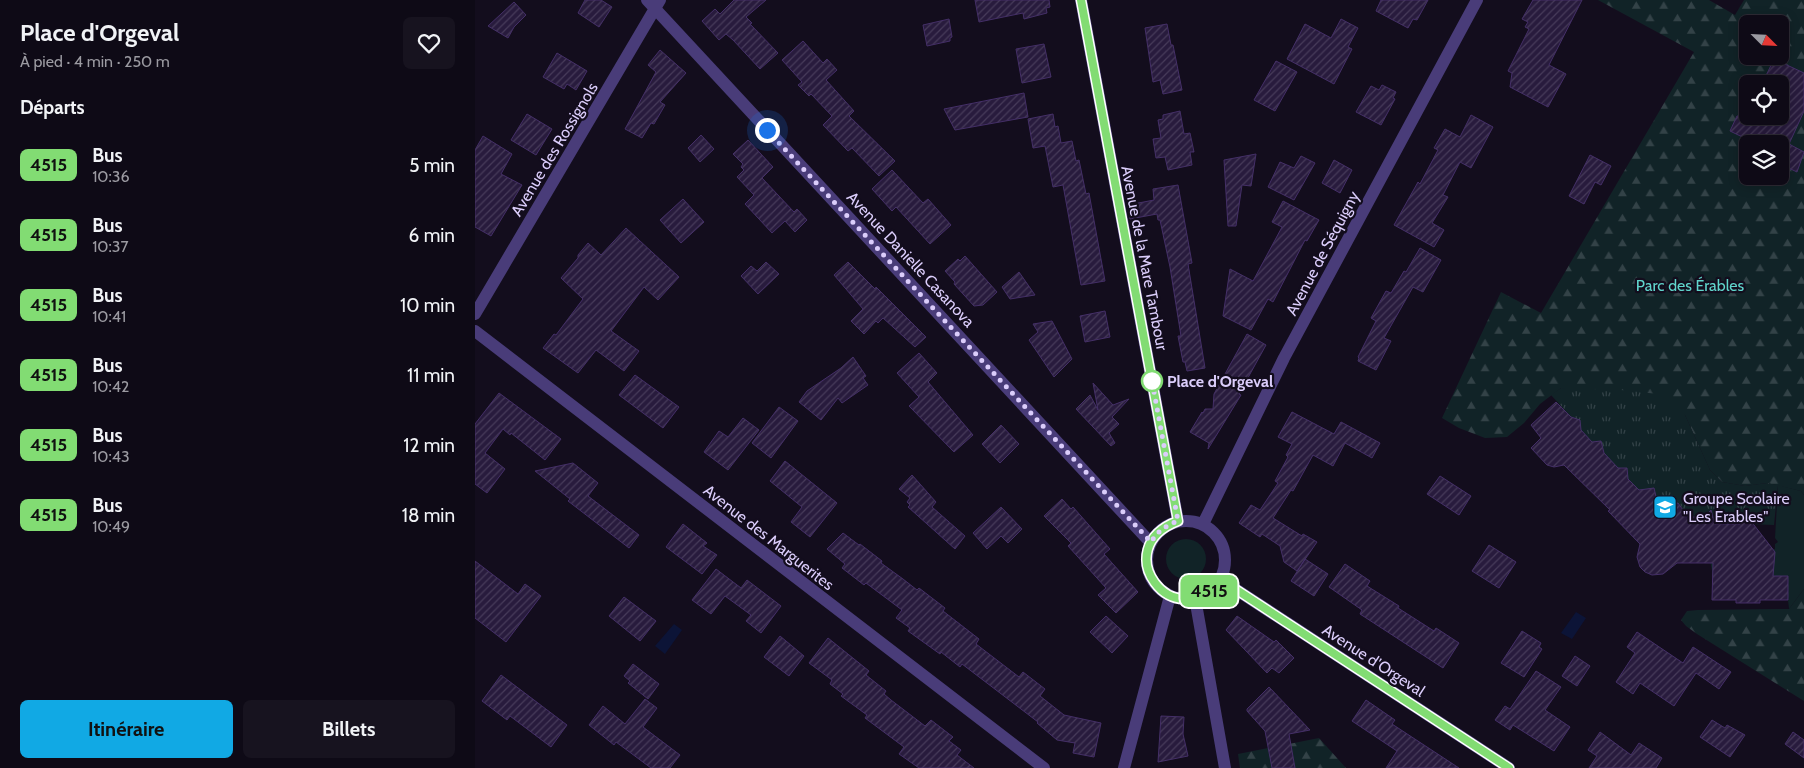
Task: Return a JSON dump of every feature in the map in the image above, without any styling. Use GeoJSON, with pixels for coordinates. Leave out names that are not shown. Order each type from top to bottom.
{"type":"FeatureCollection","features":[{"type":"Feature","properties":{"kind":"street","name":"Avenue de la Mare Tambour"},"geometry":{"type":"LineString","coordinates":[[1081,0],[1178,521]]}},
{"type":"Feature","properties":{"kind":"street","name":"Avenue de Séquigny"},"geometry":{"type":"LineString","coordinates":[[1203,524],[1284,358],[1477,0]]}},
{"type":"Feature","properties":{"kind":"street","name":"Avenue des Rossignols"},"geometry":{"type":"LineString","coordinates":[[475,314],[654,3]]}},
{"type":"Feature","properties":{"kind":"street","name":"Avenue Danielle Casanova"},"geometry":{"type":"LineString","coordinates":[[654,3],[1151,542]]}},
{"type":"Feature","properties":{"kind":"street","name":"Avenue des Marguerites"},"geometry":{"type":"LineString","coordinates":[[475,331],[1044,768]]}},
{"type":"Feature","properties":{"kind":"street"},"geometry":{"type":"LineString","coordinates":[[1191,520],[1203,524],[1221,542],[1225,554],[1225,567],[1220,579],[1213,588],[1195,598],[1182,599],[1169,596],[1154,584],[1149,575],[1147,555],[1151,542],[1156,534],[1166,526],[1178,521],[1191,520]]}},
{"type":"Feature","properties":{"kind":"street","name":"Avenue d'Orgeval"},"geometry":{"type":"LineString","coordinates":[[1220,579],[1509,768]]}},
{"type":"Feature","properties":{"kind":"street"},"geometry":{"type":"LineString","coordinates":[[1125,768],[1169,596]]}},
{"type":"Feature","properties":{"kind":"street"},"geometry":{"type":"LineString","coordinates":[[1195,598],[1225,768]]}},
{"type":"Feature","properties":{"kind":"green space","name":"Parc des Érables"},"geometry":{"type":"Polygon","coordinates":[[[1598,0],[1709,0],[1735,15],[1744,0],[1804,0],[1804,495],[1801,491],[1767,483],[1745,486],[1722,482],[1710,470],[1685,415],[1561,388],[1540,404],[1524,423],[1507,437],[1485,438],[1459,428],[1442,418],[1501,292],[1541,313],[1694,52],[1598,0]]]}},
{"type":"Feature","properties":{"kind":"green space"},"geometry":{"type":"Polygon","coordinates":[[[1561,388],[1621,390],[1658,394],[1685,415],[1710,470],[1722,482],[1745,486],[1767,483],[1778,485],[1774,525],[1751,524],[1746,518],[1742,521],[1742,524],[1714,524],[1712,515],[1682,517],[1682,507],[1678,504],[1668,510],[1654,496],[1655,490],[1649,489],[1642,493],[1625,477],[1626,469],[1619,470],[1600,449],[1600,442],[1593,443],[1578,427],[1579,420],[1573,419],[1551,395],[1561,388]]]}},
{"type":"Feature","properties":{"kind":"green space"},"geometry":{"type":"Polygon","coordinates":[[[1778,485],[1801,491],[1804,495],[1804,589],[1789,609],[1788,576],[1713,576],[1710,561],[1775,549],[1775,544],[1778,542],[1775,538],[1778,485]]]}},
{"type":"Feature","properties":{"kind":"green space"},"geometry":{"type":"Polygon","coordinates":[[[1190,539],[1197,542],[1203,548],[1206,559],[1205,567],[1197,576],[1190,579],[1182,579],[1175,576],[1167,567],[1166,555],[1169,548],[1178,540],[1190,539]]]}},
{"type":"Feature","properties":{"kind":"green space"},"geometry":{"type":"Polygon","coordinates":[[[1804,589],[1804,701],[1697,634],[1681,620],[1687,611],[1789,609],[1804,589]]]}},
{"type":"Feature","properties":{"kind":"green space"},"geometry":{"type":"Polygon","coordinates":[[[1319,738],[1346,768],[1240,768],[1238,754],[1319,738]]]}},
{"type":"Feature","properties":{"kind":"water"},"geometry":{"type":"Polygon","coordinates":[[[1576,612],[1586,618],[1572,639],[1561,633],[1576,612]]]}},
{"type":"Feature","properties":{"kind":"water"},"geometry":{"type":"Polygon","coordinates":[[[674,624],[682,630],[665,654],[655,646],[674,624]]]}},
{"type":"Feature","properties":{"kind":"building"},"geometry":{"type":"Polygon","coordinates":[[[585,0],[601,0],[612,7],[599,27],[578,13],[585,0]]]}},
{"type":"Feature","properties":{"kind":"building"},"geometry":{"type":"Polygon","coordinates":[[[734,0],[766,0],[746,17],[752,23],[750,24],[778,53],[760,69],[726,34],[719,40],[702,21],[715,9],[720,14],[734,0]]]}},
{"type":"Feature","properties":{"kind":"building"},"geometry":{"type":"Polygon","coordinates":[[[975,0],[1049,0],[1050,7],[1046,8],[1047,13],[1024,19],[1023,13],[979,22],[975,0]]]}},
{"type":"Feature","properties":{"kind":"building"},"geometry":{"type":"Polygon","coordinates":[[[1381,0],[1428,0],[1417,20],[1413,19],[1408,28],[1376,11],[1381,0]]]}},
{"type":"Feature","properties":{"kind":"building"},"geometry":{"type":"Polygon","coordinates":[[[1533,0],[1582,0],[1549,65],[1566,74],[1548,107],[1510,87],[1512,73],[1508,71],[1529,29],[1525,27],[1528,22],[1522,19],[1533,0]]]}},
{"type":"Feature","properties":{"kind":"building"},"geometry":{"type":"Polygon","coordinates":[[[514,2],[526,15],[514,27],[508,38],[488,26],[514,2]]]}},
{"type":"Feature","properties":{"kind":"building"},"geometry":{"type":"Polygon","coordinates":[[[949,19],[952,37],[950,41],[927,46],[923,25],[949,19]]]}},
{"type":"Feature","properties":{"kind":"building"},"geometry":{"type":"Polygon","coordinates":[[[1341,19],[1358,28],[1348,47],[1352,49],[1334,84],[1287,59],[1305,24],[1331,38],[1341,19]]]}},
{"type":"Feature","properties":{"kind":"building"},"geometry":{"type":"Polygon","coordinates":[[[1167,24],[1182,90],[1163,94],[1160,80],[1153,82],[1145,28],[1167,24]]]}},
{"type":"Feature","properties":{"kind":"building"},"geometry":{"type":"Polygon","coordinates":[[[803,41],[823,63],[827,59],[837,70],[826,80],[854,111],[849,116],[895,161],[879,176],[852,148],[848,151],[823,125],[832,116],[811,94],[809,96],[798,85],[802,82],[782,60],[803,41]]]}},
{"type":"Feature","properties":{"kind":"building"},"geometry":{"type":"Polygon","coordinates":[[[1044,44],[1051,77],[1022,83],[1016,49],[1044,44]]]}},
{"type":"Feature","properties":{"kind":"building"},"geometry":{"type":"Polygon","coordinates":[[[660,50],[686,73],[660,102],[665,105],[654,124],[651,123],[642,138],[625,129],[656,72],[648,65],[660,50]]]}},
{"type":"Feature","properties":{"kind":"building"},"geometry":{"type":"Polygon","coordinates":[[[557,53],[587,71],[576,90],[567,84],[564,89],[543,77],[557,53]]]}},
{"type":"Feature","properties":{"kind":"building"},"geometry":{"type":"Polygon","coordinates":[[[1276,61],[1297,72],[1275,111],[1254,100],[1276,61]]]}},
{"type":"Feature","properties":{"kind":"building"},"geometry":{"type":"Polygon","coordinates":[[[1771,65],[1787,65],[1804,73],[1804,111],[1789,144],[1789,135],[1739,135],[1730,131],[1737,116],[1739,116],[1739,125],[1789,125],[1789,75],[1766,75],[1771,65]]]}},
{"type":"Feature","properties":{"kind":"building"},"geometry":{"type":"Polygon","coordinates":[[[1382,85],[1396,92],[1393,98],[1395,99],[1381,125],[1356,112],[1371,86],[1379,90],[1382,85]]]}},
{"type":"Feature","properties":{"kind":"building"},"geometry":{"type":"Polygon","coordinates":[[[1024,93],[1028,117],[955,130],[944,109],[1024,93]]]}},
{"type":"Feature","properties":{"kind":"building"},"geometry":{"type":"Polygon","coordinates":[[[1180,111],[1184,134],[1190,133],[1194,152],[1190,152],[1192,165],[1168,170],[1165,157],[1156,158],[1153,139],[1161,138],[1158,120],[1163,119],[1163,115],[1180,111]]]}},
{"type":"Feature","properties":{"kind":"building"},"geometry":{"type":"Polygon","coordinates":[[[527,114],[552,129],[536,155],[511,140],[527,114]]]}},
{"type":"Feature","properties":{"kind":"building"},"geometry":{"type":"Polygon","coordinates":[[[1053,114],[1055,127],[1058,126],[1061,143],[1072,141],[1076,161],[1079,160],[1086,194],[1089,193],[1105,281],[1081,285],[1063,185],[1053,187],[1045,146],[1033,148],[1028,119],[1053,114]]]}},
{"type":"Feature","properties":{"kind":"building"},"geometry":{"type":"Polygon","coordinates":[[[1471,115],[1493,127],[1471,168],[1460,162],[1443,195],[1448,197],[1432,223],[1444,230],[1434,247],[1394,225],[1418,182],[1420,184],[1438,150],[1434,148],[1445,129],[1460,137],[1471,115]]]}},
{"type":"Feature","properties":{"kind":"building"},"geometry":{"type":"Polygon","coordinates":[[[701,135],[714,149],[700,162],[688,148],[701,135]]]}},
{"type":"Feature","properties":{"kind":"building"},"geometry":{"type":"Polygon","coordinates":[[[483,136],[512,154],[501,174],[522,185],[491,236],[475,227],[475,150],[483,136]]]}},
{"type":"Feature","properties":{"kind":"building"},"geometry":{"type":"Polygon","coordinates":[[[748,140],[773,167],[762,178],[794,212],[797,209],[807,220],[795,232],[785,221],[772,233],[745,204],[754,195],[737,177],[744,170],[741,167],[743,164],[733,154],[748,140]]]}},
{"type":"Feature","properties":{"kind":"building"},"geometry":{"type":"Polygon","coordinates":[[[1789,144],[1804,152],[1797,172],[1789,168],[1789,144]]]}},
{"type":"Feature","properties":{"kind":"building"},"geometry":{"type":"Polygon","coordinates":[[[1256,154],[1251,186],[1242,185],[1236,226],[1228,226],[1224,160],[1256,154]]]}},
{"type":"Feature","properties":{"kind":"building"},"geometry":{"type":"Polygon","coordinates":[[[1590,155],[1611,166],[1601,185],[1595,182],[1584,204],[1569,196],[1590,155]]]}},
{"type":"Feature","properties":{"kind":"building"},"geometry":{"type":"Polygon","coordinates":[[[1301,156],[1315,163],[1294,200],[1268,187],[1280,162],[1294,168],[1301,156]]]}},
{"type":"Feature","properties":{"kind":"building"},"geometry":{"type":"Polygon","coordinates":[[[1334,160],[1352,170],[1340,193],[1322,183],[1334,160]]]}},
{"type":"Feature","properties":{"kind":"building"},"geometry":{"type":"Polygon","coordinates":[[[892,170],[923,203],[928,199],[951,225],[930,244],[896,207],[892,211],[872,189],[892,170]]]}},
{"type":"Feature","properties":{"kind":"building"},"geometry":{"type":"Polygon","coordinates":[[[1178,185],[1192,263],[1188,264],[1205,368],[1187,371],[1185,362],[1183,362],[1178,336],[1181,336],[1160,220],[1158,220],[1157,214],[1130,219],[1128,205],[1154,200],[1153,189],[1178,185]]]}},
{"type":"Feature","properties":{"kind":"building"},"geometry":{"type":"Polygon","coordinates":[[[683,199],[704,222],[681,243],[660,220],[683,199]]]}},
{"type":"Feature","properties":{"kind":"building"},"geometry":{"type":"Polygon","coordinates":[[[1283,201],[1319,220],[1307,241],[1305,240],[1273,302],[1268,299],[1251,330],[1223,316],[1230,269],[1253,281],[1282,227],[1272,222],[1283,201]]]}},
{"type":"Feature","properties":{"kind":"building"},"geometry":{"type":"Polygon","coordinates":[[[626,228],[679,277],[658,300],[644,287],[611,331],[639,351],[624,371],[596,350],[578,373],[543,348],[554,334],[556,335],[583,299],[561,278],[588,243],[601,255],[626,228]]]}},
{"type":"Feature","properties":{"kind":"building"},"geometry":{"type":"Polygon","coordinates":[[[1420,248],[1441,260],[1423,292],[1413,287],[1384,338],[1391,341],[1376,370],[1358,361],[1358,357],[1376,321],[1371,318],[1386,291],[1391,293],[1420,248]]]}},
{"type":"Feature","properties":{"kind":"building"},"geometry":{"type":"Polygon","coordinates":[[[965,256],[997,292],[983,305],[974,306],[945,271],[958,259],[960,261],[965,256]]]}},
{"type":"Feature","properties":{"kind":"building"},"geometry":{"type":"Polygon","coordinates":[[[766,262],[779,274],[758,294],[741,276],[751,266],[757,271],[766,262]]]}},
{"type":"Feature","properties":{"kind":"building"},"geometry":{"type":"Polygon","coordinates":[[[848,262],[926,337],[915,347],[883,318],[878,323],[876,321],[864,334],[851,321],[863,309],[834,275],[848,262]]]}},
{"type":"Feature","properties":{"kind":"building"},"geometry":{"type":"Polygon","coordinates":[[[1019,272],[1035,295],[1010,299],[1002,287],[1019,272]]]}},
{"type":"Feature","properties":{"kind":"building"},"geometry":{"type":"Polygon","coordinates":[[[1105,311],[1110,337],[1085,342],[1080,316],[1105,311]]]}},
{"type":"Feature","properties":{"kind":"building"},"geometry":{"type":"Polygon","coordinates":[[[1052,321],[1072,359],[1054,377],[1029,340],[1038,332],[1033,324],[1052,321]]]}},
{"type":"Feature","properties":{"kind":"building"},"geometry":{"type":"Polygon","coordinates":[[[1247,334],[1266,345],[1239,394],[1241,395],[1208,449],[1209,443],[1190,432],[1205,409],[1213,409],[1214,394],[1247,334]]]}},
{"type":"Feature","properties":{"kind":"building"},"geometry":{"type":"Polygon","coordinates":[[[919,353],[937,373],[928,382],[973,435],[954,452],[909,406],[919,397],[897,373],[919,353]]]}},
{"type":"Feature","properties":{"kind":"building"},"geometry":{"type":"Polygon","coordinates":[[[853,357],[866,376],[863,378],[868,385],[842,403],[838,398],[821,420],[799,402],[807,391],[841,368],[853,357]]]}},
{"type":"Feature","properties":{"kind":"building"},"geometry":{"type":"Polygon","coordinates":[[[635,375],[679,407],[663,428],[619,395],[635,375]]]}},
{"type":"Feature","properties":{"kind":"building"},"geometry":{"type":"Polygon","coordinates":[[[1093,383],[1113,405],[1129,399],[1112,417],[1119,424],[1109,433],[1115,443],[1111,446],[1076,409],[1090,395],[1098,410],[1093,383]]]}},
{"type":"Feature","properties":{"kind":"building"},"geometry":{"type":"Polygon","coordinates":[[[499,393],[561,439],[545,460],[511,433],[510,435],[503,429],[485,453],[505,469],[487,493],[475,484],[475,424],[499,393]]]}},
{"type":"Feature","properties":{"kind":"building"},"geometry":{"type":"Polygon","coordinates":[[[1556,402],[1571,417],[1580,420],[1581,430],[1592,442],[1601,441],[1604,453],[1618,468],[1627,468],[1628,479],[1639,490],[1654,488],[1659,509],[1678,503],[1688,517],[1704,517],[1711,510],[1715,524],[1740,524],[1747,516],[1775,552],[1773,576],[1788,576],[1788,600],[1760,600],[1760,603],[1736,603],[1736,600],[1712,600],[1713,563],[1677,563],[1663,574],[1652,575],[1645,572],[1640,567],[1637,557],[1640,544],[1608,511],[1610,510],[1564,465],[1554,467],[1547,465],[1531,448],[1541,438],[1531,425],[1556,402]]]}},
{"type":"Feature","properties":{"kind":"building"},"geometry":{"type":"Polygon","coordinates":[[[779,407],[798,421],[771,458],[752,443],[779,407]]]}},
{"type":"Feature","properties":{"kind":"building"},"geometry":{"type":"Polygon","coordinates":[[[1292,412],[1334,434],[1341,422],[1380,443],[1372,458],[1345,443],[1333,466],[1313,455],[1293,491],[1291,490],[1273,518],[1302,536],[1303,534],[1317,542],[1297,571],[1284,562],[1280,546],[1262,534],[1260,537],[1239,523],[1251,505],[1260,510],[1278,483],[1275,481],[1288,457],[1286,455],[1292,444],[1278,437],[1292,412]]]}},
{"type":"Feature","properties":{"kind":"building"},"geometry":{"type":"Polygon","coordinates":[[[743,418],[759,430],[728,470],[704,452],[719,431],[728,437],[743,418]]]}},
{"type":"Feature","properties":{"kind":"building"},"geometry":{"type":"Polygon","coordinates":[[[1001,425],[1019,444],[1000,463],[982,444],[1001,425]]]}},
{"type":"Feature","properties":{"kind":"building"},"geometry":{"type":"Polygon","coordinates":[[[785,461],[837,503],[810,537],[791,522],[802,507],[770,481],[785,461]]]}},
{"type":"Feature","properties":{"kind":"building"},"geometry":{"type":"Polygon","coordinates":[[[573,463],[598,483],[588,496],[639,535],[629,548],[568,501],[570,499],[535,471],[573,463]]]}},
{"type":"Feature","properties":{"kind":"building"},"geometry":{"type":"Polygon","coordinates":[[[912,475],[936,502],[932,507],[965,536],[955,549],[908,507],[910,505],[907,502],[910,498],[899,489],[912,475]]]}},
{"type":"Feature","properties":{"kind":"building"},"geometry":{"type":"Polygon","coordinates":[[[1440,476],[1471,496],[1459,515],[1427,494],[1440,476]]]}},
{"type":"Feature","properties":{"kind":"building"},"geometry":{"type":"Polygon","coordinates":[[[1062,499],[1071,509],[1073,507],[1110,549],[1104,554],[1138,592],[1116,613],[1098,595],[1106,588],[1068,546],[1071,543],[1044,516],[1062,499]]]}},
{"type":"Feature","properties":{"kind":"building"},"geometry":{"type":"Polygon","coordinates":[[[1001,507],[1022,529],[1008,543],[1001,536],[987,549],[973,533],[1001,507]]]}},
{"type":"Feature","properties":{"kind":"building"},"geometry":{"type":"Polygon","coordinates":[[[683,524],[707,543],[703,546],[717,555],[702,574],[666,547],[683,524]]]}},
{"type":"Feature","properties":{"kind":"building"},"geometry":{"type":"Polygon","coordinates":[[[843,533],[860,544],[882,561],[881,563],[917,590],[919,588],[945,608],[943,611],[979,639],[976,644],[1019,677],[1023,672],[1045,689],[1040,696],[1064,715],[1101,723],[1094,757],[1073,753],[1075,743],[1057,740],[1038,722],[962,664],[960,667],[941,652],[940,654],[908,631],[910,628],[896,618],[902,610],[842,568],[845,564],[827,549],[843,533]]]}},
{"type":"Feature","properties":{"kind":"building"},"geometry":{"type":"Polygon","coordinates":[[[1489,545],[1516,562],[1499,588],[1472,571],[1489,545]]]}},
{"type":"Feature","properties":{"kind":"building"},"geometry":{"type":"Polygon","coordinates":[[[1305,559],[1328,574],[1314,596],[1291,581],[1305,559]]]}},
{"type":"Feature","properties":{"kind":"building"},"geometry":{"type":"Polygon","coordinates":[[[475,561],[518,594],[525,584],[541,596],[506,642],[475,618],[475,561]]]}},
{"type":"Feature","properties":{"kind":"building"},"geometry":{"type":"Polygon","coordinates":[[[1345,564],[1370,581],[1367,586],[1399,606],[1398,608],[1434,631],[1436,628],[1459,643],[1443,668],[1360,614],[1362,610],[1329,587],[1345,564]]]}},
{"type":"Feature","properties":{"kind":"building"},"geometry":{"type":"Polygon","coordinates":[[[716,569],[741,588],[747,580],[781,606],[761,633],[746,621],[751,615],[725,596],[711,614],[692,600],[716,569]]]}},
{"type":"Feature","properties":{"kind":"building"},"geometry":{"type":"Polygon","coordinates":[[[624,597],[656,621],[640,641],[609,616],[624,597]]]}},
{"type":"Feature","properties":{"kind":"building"},"geometry":{"type":"Polygon","coordinates":[[[1106,616],[1128,636],[1112,653],[1090,632],[1106,616]]]}},
{"type":"Feature","properties":{"kind":"building"},"geometry":{"type":"Polygon","coordinates":[[[1237,616],[1274,642],[1276,640],[1294,658],[1279,673],[1272,668],[1267,673],[1226,630],[1237,616]]]}},
{"type":"Feature","properties":{"kind":"building"},"geometry":{"type":"Polygon","coordinates":[[[1522,631],[1541,643],[1539,647],[1542,649],[1524,677],[1501,663],[1522,631]]]}},
{"type":"Feature","properties":{"kind":"building"},"geometry":{"type":"Polygon","coordinates":[[[1637,632],[1683,663],[1693,647],[1731,672],[1719,689],[1696,673],[1674,706],[1640,683],[1633,694],[1616,682],[1635,653],[1627,647],[1637,632]]]}},
{"type":"Feature","properties":{"kind":"building"},"geometry":{"type":"Polygon","coordinates":[[[780,636],[804,656],[789,676],[764,657],[780,636]]]}},
{"type":"Feature","properties":{"kind":"building"},"geometry":{"type":"Polygon","coordinates":[[[828,638],[869,671],[866,675],[886,691],[884,694],[891,700],[925,726],[931,720],[953,737],[949,741],[961,750],[957,755],[974,768],[919,768],[899,754],[904,747],[865,718],[867,715],[841,696],[843,694],[830,684],[832,680],[809,663],[828,638]]]}},
{"type":"Feature","properties":{"kind":"building"},"geometry":{"type":"Polygon","coordinates":[[[1575,656],[1590,666],[1577,686],[1562,676],[1575,656]]]}},
{"type":"Feature","properties":{"kind":"building"},"geometry":{"type":"Polygon","coordinates":[[[633,664],[659,684],[648,699],[628,683],[630,681],[624,676],[633,664]]]}},
{"type":"Feature","properties":{"kind":"building"},"geometry":{"type":"Polygon","coordinates":[[[1536,671],[1561,687],[1545,710],[1570,727],[1554,751],[1513,725],[1510,730],[1495,720],[1505,706],[1510,709],[1536,671]]]}},
{"type":"Feature","properties":{"kind":"building"},"geometry":{"type":"Polygon","coordinates":[[[501,675],[567,725],[551,747],[510,716],[507,720],[482,701],[501,675]]]}},
{"type":"Feature","properties":{"kind":"building"},"geometry":{"type":"Polygon","coordinates":[[[1269,687],[1310,730],[1289,734],[1295,768],[1272,768],[1265,731],[1247,711],[1269,687]]]}},
{"type":"Feature","properties":{"kind":"building"},"geometry":{"type":"Polygon","coordinates":[[[645,699],[657,708],[643,727],[680,755],[670,768],[651,768],[616,742],[614,745],[589,725],[603,706],[625,724],[645,699]]]}},
{"type":"Feature","properties":{"kind":"building"},"geometry":{"type":"Polygon","coordinates":[[[1366,700],[1395,720],[1392,724],[1459,768],[1386,768],[1397,751],[1352,721],[1366,700]]]}},
{"type":"Feature","properties":{"kind":"building"},"geometry":{"type":"Polygon","coordinates":[[[1161,716],[1184,717],[1183,734],[1188,756],[1158,762],[1161,716]]]}},
{"type":"Feature","properties":{"kind":"building"},"geometry":{"type":"Polygon","coordinates":[[[1712,720],[1725,728],[1727,725],[1745,735],[1730,757],[1700,737],[1712,720]]]}},
{"type":"Feature","properties":{"kind":"building"},"geometry":{"type":"Polygon","coordinates":[[[1600,732],[1631,755],[1639,743],[1662,758],[1656,768],[1589,768],[1597,756],[1588,750],[1600,732]]]}},
{"type":"Feature","properties":{"kind":"building"},"geometry":{"type":"Polygon","coordinates":[[[1793,732],[1804,740],[1804,758],[1785,744],[1793,732]]]}},
{"type":"Feature","properties":{"kind":"bus line","name":"4515"},"geometry":{"type":"LineString","coordinates":[[1081,0],[1178,521],[1166,526],[1156,534],[1151,542],[1147,555],[1147,565],[1149,575],[1154,584],[1169,596],[1182,599],[1195,598],[1205,594],[1220,579],[1509,768]]}},
{"type":"Feature","properties":{"kind":"place","name":"Place d'Orgeval"},"geometry":{"type":"Point","coordinates":[1152,381]}},
{"type":"Feature","properties":{"kind":"place","name":"Groupe Scolaire \"Les Erables\""},"geometry":{"type":"Point","coordinates":[1665,507]}},
{"type":"Feature","properties":{"kind":"route"},"geometry":{"type":"LineString","coordinates":[[767,130],[1151,542],[1156,534],[1166,526],[1178,521],[1152,381]]}}]}
